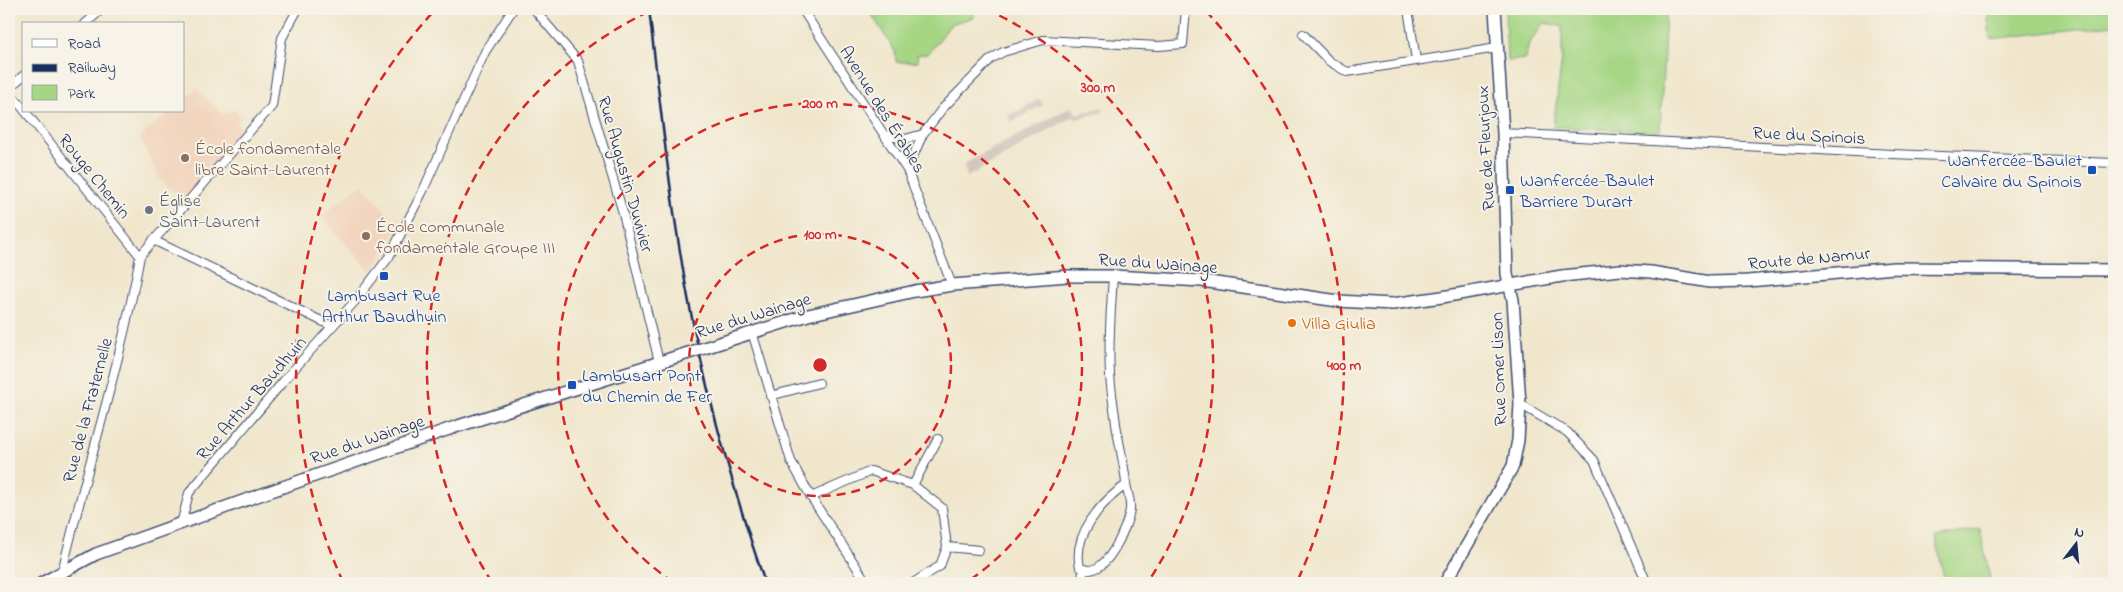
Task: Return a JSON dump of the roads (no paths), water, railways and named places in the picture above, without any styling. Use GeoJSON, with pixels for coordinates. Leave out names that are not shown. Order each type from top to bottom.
{"type":"FeatureCollection","features":[{"type":"Feature","properties":{"kind":"main road","name":"Rue de Fleurjoux"},"geometry":{"type":"LineString","coordinates":[[1495,9],[1503,133],[1509,285]]}},
{"type":"Feature","properties":{"kind":"main road","name":"Route de Namur"},"geometry":{"type":"LineString","coordinates":[[1509,285],[1562,276],[1620,270],[1650,272],[1710,282],[1748,282],[1894,268],[1950,267],[2114,270]]}},
{"type":"Feature","properties":{"kind":"main road","name":"Rue du Wainage"},"geometry":{"type":"LineString","coordinates":[[42,583],[96,554],[455,427],[808,315],[915,291],[952,285],[1068,276],[1114,276],[1202,281],[1338,301],[1392,304],[1509,285]]}},
{"type":"Feature","properties":{"kind":"main road","name":"Rue Omer Lison"},"geometry":{"type":"LineString","coordinates":[[1445,583],[1513,466],[1518,440],[1520,404],[1513,300],[1509,285]]}},
{"type":"Feature","properties":{"kind":"street"},"geometry":{"type":"LineString","coordinates":[[87,22],[102,9]]}},
{"type":"Feature","properties":{"kind":"street"},"geometry":{"type":"LineString","coordinates":[[140,256],[272,106],[282,38],[298,9]]}},
{"type":"Feature","properties":{"kind":"street","name":"Rue Arthur Baudhuin"},"geometry":{"type":"LineString","coordinates":[[181,524],[189,493],[378,272],[397,244],[422,193],[484,52],[513,9]]}},
{"type":"Feature","properties":{"kind":"street","name":"Rue Augustin Duvivier"},"geometry":{"type":"LineString","coordinates":[[534,9],[578,61],[623,214],[659,362]]}},
{"type":"Feature","properties":{"kind":"street","name":"Avenue des Érables"},"geometry":{"type":"LineString","coordinates":[[802,9],[907,170],[952,285]]}},
{"type":"Feature","properties":{"kind":"street"},"geometry":{"type":"LineString","coordinates":[[907,170],[923,134],[942,109],[991,58],[1003,52],[1044,40],[1159,46],[1184,44],[1186,9]]}},
{"type":"Feature","properties":{"kind":"street"},"geometry":{"type":"LineString","coordinates":[[1408,9],[1416,60]]}},
{"type":"Feature","properties":{"kind":"street"},"geometry":{"type":"LineString","coordinates":[[1303,34],[1328,61],[1347,72],[1497,48]]}},
{"type":"Feature","properties":{"kind":"street"},"geometry":{"type":"LineString","coordinates":[[9,90],[22,77]]}},
{"type":"Feature","properties":{"kind":"street","name":"Rouge Chemin"},"geometry":{"type":"LineString","coordinates":[[9,90],[22,106]]}},
{"type":"Feature","properties":{"kind":"street","name":"Rouge Chemin"},"geometry":{"type":"LineString","coordinates":[[26,112],[140,256]]}},
{"type":"Feature","properties":{"kind":"street","name":"Rue du Spinois"},"geometry":{"type":"LineString","coordinates":[[1503,133],[1892,154],[2114,163]]}},
{"type":"Feature","properties":{"kind":"street"},"geometry":{"type":"LineString","coordinates":[[885,135],[905,139],[923,134]]}},
{"type":"Feature","properties":{"kind":"street"},"geometry":{"type":"LineString","coordinates":[[154,240],[332,326]]}},
{"type":"Feature","properties":{"kind":"street","name":"Rue de la Fraternelle"},"geometry":{"type":"LineString","coordinates":[[62,572],[132,300],[140,256]]}},
{"type":"Feature","properties":{"kind":"street"},"geometry":{"type":"LineString","coordinates":[[1114,276],[1110,331],[1110,376],[1117,428],[1126,470],[1126,485],[1130,499],[1130,509],[1121,539],[1101,565],[1091,571],[1084,570],[1080,567],[1079,559],[1089,523],[1110,496],[1126,485]]}},
{"type":"Feature","properties":{"kind":"street"},"geometry":{"type":"LineString","coordinates":[[752,332],[791,461],[811,497],[867,583]]}},
{"type":"Feature","properties":{"kind":"street"},"geometry":{"type":"LineString","coordinates":[[770,396],[819,383]]}},
{"type":"Feature","properties":{"kind":"street"},"geometry":{"type":"LineString","coordinates":[[1520,404],[1567,432],[1594,460],[1647,583]]}},
{"type":"Feature","properties":{"kind":"street"},"geometry":{"type":"LineString","coordinates":[[913,485],[938,439]]}},
{"type":"Feature","properties":{"kind":"street"},"geometry":{"type":"LineString","coordinates":[[811,497],[871,471],[913,485],[942,508],[947,547],[940,566],[913,583]]}},
{"type":"Feature","properties":{"kind":"street"},"geometry":{"type":"LineString","coordinates":[[947,547],[979,550]]}},
{"type":"Feature","properties":{"kind":"street"},"geometry":{"type":"LineString","coordinates":[[1080,583],[1084,570]]}},
{"type":"Feature","properties":{"kind":"railway"},"geometry":{"type":"LineString","coordinates":[[649,9],[672,199],[691,313],[706,382],[724,450],[743,517],[765,583]]}},
{"type":"Feature","properties":{"kind":"place","name":"École fondamentale libre Saint-Laurent"},"geometry":{"type":"Point","coordinates":[185,158]}},
{"type":"Feature","properties":{"kind":"place","name":"Wanfercée-Baulet Calvaire du Spinois"},"geometry":{"type":"Point","coordinates":[2092,170]}},
{"type":"Feature","properties":{"kind":"place","name":"Wanfercée-Baulet Barriere Durart"},"geometry":{"type":"Point","coordinates":[1510,190]}},
{"type":"Feature","properties":{"kind":"place","name":"Église Saint-Laurent"},"geometry":{"type":"Point","coordinates":[149,210]}},
{"type":"Feature","properties":{"kind":"place","name":"École communale fondamentale Groupe III"},"geometry":{"type":"Point","coordinates":[366,236]}},
{"type":"Feature","properties":{"kind":"place","name":"Lambusart Rue Arthur Baudhuin"},"geometry":{"type":"Point","coordinates":[384,276]}},
{"type":"Feature","properties":{"kind":"place","name":"Villa Giulia"},"geometry":{"type":"Point","coordinates":[1292,323]}},
{"type":"Feature","properties":{"kind":"place","name":"Lambusart Pont du Chemin de Fer"},"geometry":{"type":"Point","coordinates":[572,385]}}]}
